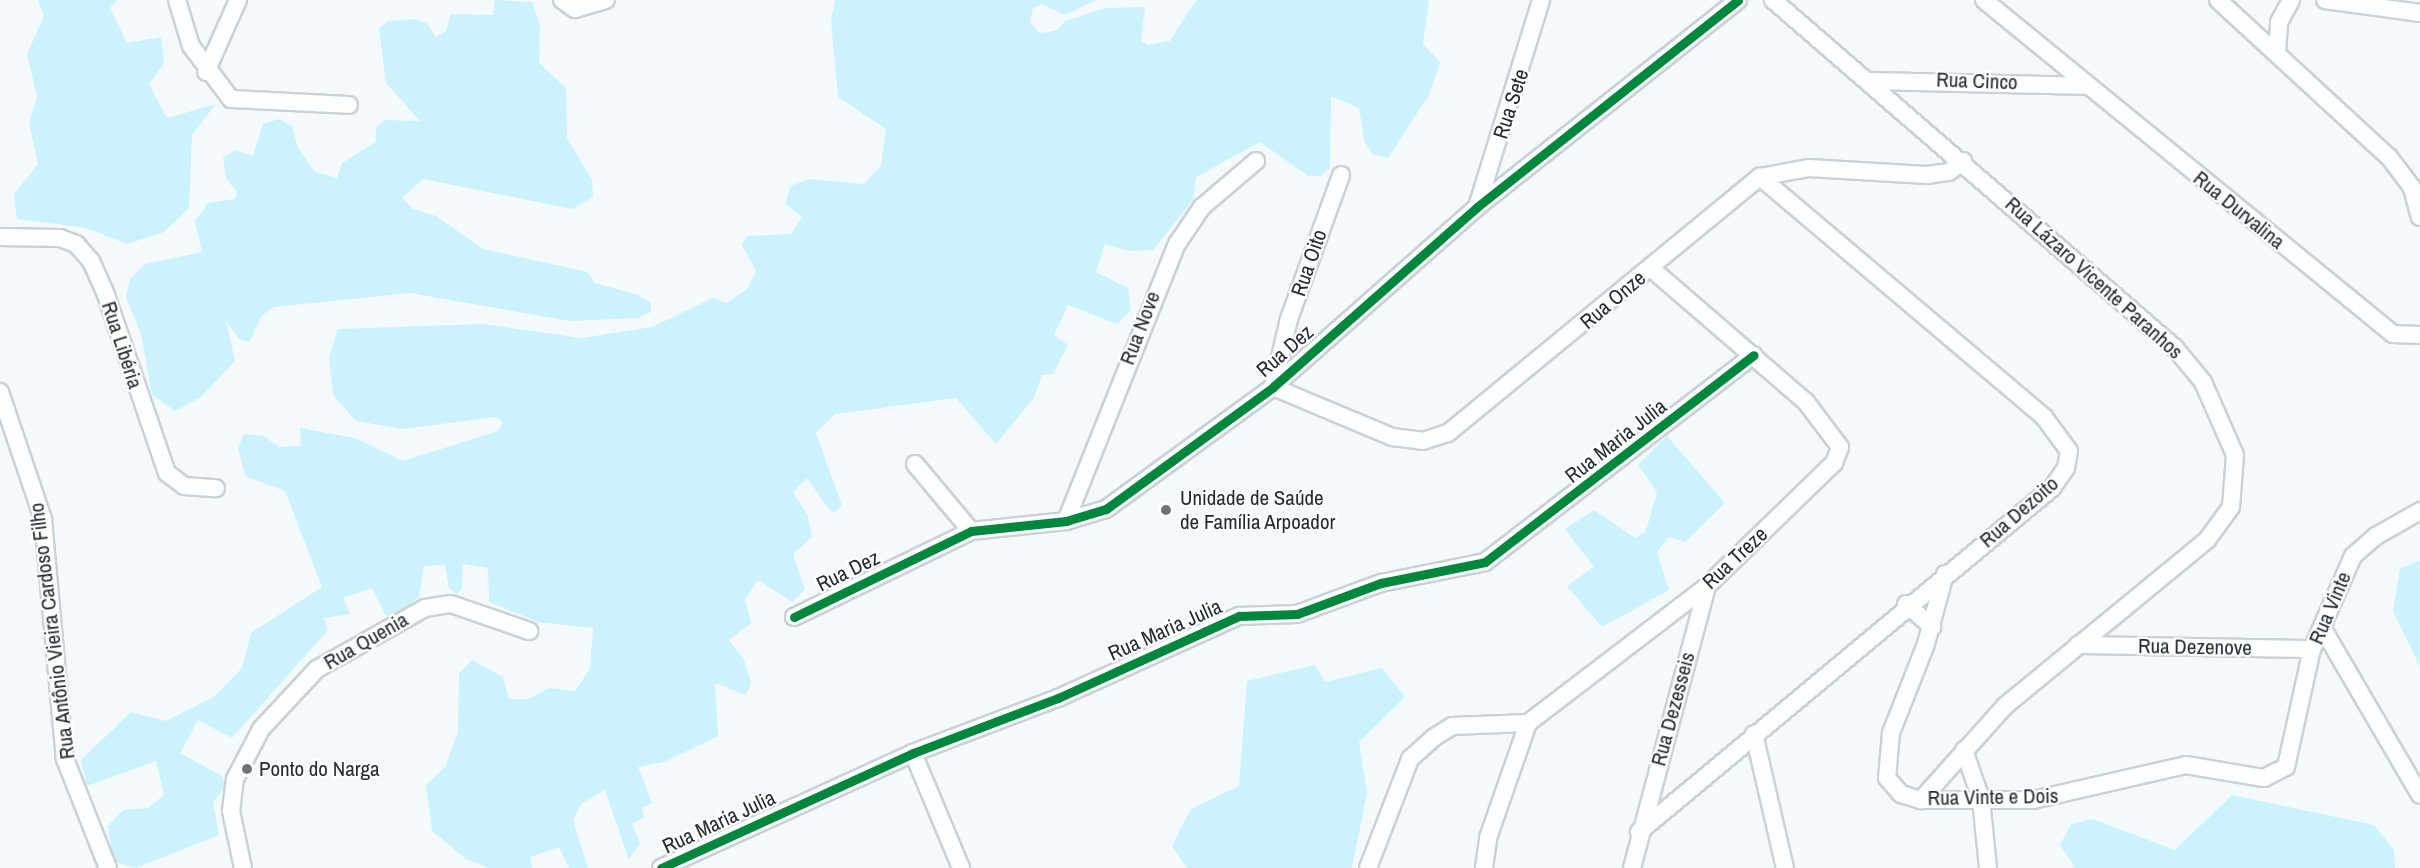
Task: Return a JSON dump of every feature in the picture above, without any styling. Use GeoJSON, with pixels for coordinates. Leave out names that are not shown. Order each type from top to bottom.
{"type":"FeatureCollection","features":[{"type":"Feature","properties":{"kind":"street"},"geometry":{"type":"LineString","coordinates":[[177,0],[190,46],[206,72],[231,99],[349,105]]}},
{"type":"Feature","properties":{"kind":"street"},"geometry":{"type":"LineString","coordinates":[[206,72],[238,0]]}},
{"type":"Feature","properties":{"kind":"street"},"geometry":{"type":"LineString","coordinates":[[562,0],[575,9],[606,0]]}},
{"type":"Feature","properties":{"kind":"street","name":"Rua Sete"},"geometry":{"type":"LineString","coordinates":[[1477,207],[1541,0]]}},
{"type":"Feature","properties":{"kind":"street","name":"Rua Dez"},"geometry":{"type":"LineString","coordinates":[[794,617],[971,531],[1066,521],[1106,509],[1273,387],[1477,207],[1738,0]]}},
{"type":"Feature","properties":{"kind":"street","name":"Rua Lázaro Vicente Paranhos"},"geometry":{"type":"LineString","coordinates":[[1773,0],[1963,161],[2175,348],[2209,393],[2235,455],[2231,507],[2207,540],[2078,645],[1964,750],[1921,800]]}},
{"type":"Feature","properties":{"kind":"street","name":"Rua Durvalina"},"geometry":{"type":"LineString","coordinates":[[1984,0],[2084,86],[2393,334],[2420,335]]}},
{"type":"Feature","properties":{"kind":"street"},"geometry":{"type":"LineString","coordinates":[[2218,0],[2405,174],[2420,217]]}},
{"type":"Feature","properties":{"kind":"street"},"geometry":{"type":"LineString","coordinates":[[2277,53],[2279,22],[2291,0]]}},
{"type":"Feature","properties":{"kind":"street"},"geometry":{"type":"LineString","coordinates":[[2325,0],[2420,13]]}},
{"type":"Feature","properties":{"kind":"street","name":"Rua Cinco"},"geometry":{"type":"LineString","coordinates":[[1869,81],[2084,86]]}},
{"type":"Feature","properties":{"kind":"street","name":"Rua Nove"},"geometry":{"type":"LineString","coordinates":[[1066,521],[1177,244],[1202,207],[1256,161]]}},
{"type":"Feature","properties":{"kind":"street","name":"Rua Onze"},"geometry":{"type":"LineString","coordinates":[[1273,387],[1355,425],[1423,441],[1448,433],[1760,177],[1809,168],[1927,174],[1949,172],[1963,161]]}},
{"type":"Feature","properties":{"kind":"street","name":"Rua Oito"},"geometry":{"type":"LineString","coordinates":[[1273,387],[1289,319],[1341,175]]}},
{"type":"Feature","properties":{"kind":"street","name":"Rua Dezoito"},"geometry":{"type":"LineString","coordinates":[[1639,832],[1906,604],[2052,488],[2069,451],[2044,417],[1760,177]]}},
{"type":"Feature","properties":{"kind":"street","name":"Rua Libéria"},"geometry":{"type":"LineString","coordinates":[[0,237],[60,238],[76,244],[106,296],[167,473],[184,486],[216,489]]}},
{"type":"Feature","properties":{"kind":"street","name":"Rua Treze"},"geometry":{"type":"LineString","coordinates":[[1528,723],[1707,586],[1834,463],[1840,447],[1814,409],[1651,268]]}},
{"type":"Feature","properties":{"kind":"street","name":"Rua Maria Julia"},"geometry":{"type":"LineString","coordinates":[[661,868],[913,753],[1058,698],[1239,616],[1297,614],[1381,583],[1485,562],[1754,355]]}},
{"type":"Feature","properties":{"kind":"street","name":"Rua Antônio Vieira Cardoso Filho"},"geometry":{"type":"LineString","coordinates":[[0,392],[6,423],[43,519],[65,759],[108,868]]}},
{"type":"Feature","properties":{"kind":"street"},"geometry":{"type":"LineString","coordinates":[[915,464],[971,531]]}},
{"type":"Feature","properties":{"kind":"street","name":"Rua Vinte"},"geometry":{"type":"LineString","coordinates":[[2293,740],[2312,649],[2324,629],[2353,556],[2376,536],[2420,512]]}},
{"type":"Feature","properties":{"kind":"street","name":"Rua Vinte e Dois"},"geometry":{"type":"LineString","coordinates":[[1946,574],[1932,627],[1885,762],[1894,788],[1921,800],[2062,797],[2173,766],[2264,778],[2286,767],[2293,740]]}},
{"type":"Feature","properties":{"kind":"street","name":"Rua Dezesseis"},"geometry":{"type":"LineString","coordinates":[[1632,868],[1639,832],[1707,586]]}},
{"type":"Feature","properties":{"kind":"street","name":"Rua Quenia"},"geometry":{"type":"LineString","coordinates":[[243,868],[231,811],[235,779],[261,729],[317,669],[424,608],[451,604],[529,631]]}},
{"type":"Feature","properties":{"kind":"street"},"geometry":{"type":"LineString","coordinates":[[1906,604],[1932,627]]}},
{"type":"Feature","properties":{"kind":"street"},"geometry":{"type":"LineString","coordinates":[[2324,629],[2420,795]]}},
{"type":"Feature","properties":{"kind":"street","name":"Rua Dezenove"},"geometry":{"type":"LineString","coordinates":[[2078,645],[2312,649]]}},
{"type":"Feature","properties":{"kind":"street"},"geometry":{"type":"LineString","coordinates":[[1368,868],[1410,759],[1432,738],[1452,726],[1528,723],[1488,838],[1484,868]]}},
{"type":"Feature","properties":{"kind":"street"},"geometry":{"type":"LineString","coordinates":[[1754,734],[1785,868]]}},
{"type":"Feature","properties":{"kind":"street"},"geometry":{"type":"LineString","coordinates":[[1964,750],[1981,799],[1988,868]]}},
{"type":"Feature","properties":{"kind":"street"},"geometry":{"type":"LineString","coordinates":[[913,753],[961,868]]}},
{"type":"Feature","properties":{"kind":"shaded area"},"geometry":{"type":"Polygon","coordinates":[[[38,0],[117,0],[110,8],[127,43],[161,37],[164,64],[149,84],[167,118],[216,104],[192,135],[189,208],[164,232],[127,244],[86,228],[17,219],[14,194],[38,164],[29,123],[37,97],[27,54],[44,16],[38,0]]]}},
{"type":"Feature","properties":{"kind":"shaded area"},"geometry":{"type":"Polygon","coordinates":[[[495,0],[532,2],[540,26],[539,63],[566,88],[567,138],[592,180],[593,197],[572,209],[423,179],[402,198],[413,209],[436,216],[483,249],[588,272],[595,283],[638,295],[651,303],[651,312],[638,318],[570,321],[410,293],[274,307],[261,316],[250,342],[239,339],[226,321],[235,361],[201,397],[175,411],[152,395],[141,334],[126,297],[130,279],[145,264],[202,252],[195,221],[208,203],[235,199],[237,193],[226,178],[223,158],[235,150],[253,156],[263,124],[279,119],[292,126],[298,148],[315,172],[337,178],[342,163],[376,142],[376,128],[384,120],[420,121],[386,83],[379,29],[388,21],[415,19],[428,24],[435,37],[446,31],[451,14],[493,15],[495,0]]]}},
{"type":"Feature","properties":{"kind":"shaded area"},"geometry":{"type":"Polygon","coordinates":[[[835,0],[1096,0],[1065,15],[1042,4],[1033,8],[1030,22],[1039,33],[1055,31],[1066,21],[1105,8],[1145,7],[1141,41],[1148,45],[1170,41],[1196,0],[1429,0],[1423,44],[1440,62],[1430,93],[1388,158],[1372,154],[1364,140],[1359,108],[1331,96],[1330,168],[1321,176],[1308,176],[1260,142],[1196,177],[1193,200],[1153,250],[1128,251],[1105,244],[1096,272],[1128,288],[1131,310],[1117,324],[1068,305],[1054,335],[1068,345],[1053,374],[1042,375],[1034,398],[996,444],[956,398],[835,414],[816,433],[842,505],[834,513],[807,478],[793,492],[808,516],[812,537],[793,554],[805,590],[792,602],[758,580],[745,599],[751,623],[729,640],[744,660],[751,683],[746,695],[715,683],[718,736],[664,762],[638,767],[652,803],[642,808],[644,817],[632,824],[640,843],[629,860],[605,790],[582,803],[573,820],[588,868],[569,868],[559,847],[530,857],[532,868],[489,868],[466,859],[432,831],[426,785],[445,767],[458,732],[459,674],[472,660],[503,677],[509,699],[528,699],[549,688],[575,691],[590,669],[593,628],[538,622],[489,602],[488,568],[463,564],[462,589],[456,594],[449,588],[445,565],[424,566],[419,597],[388,620],[372,588],[343,598],[350,614],[324,618],[328,630],[232,738],[198,720],[180,753],[222,776],[226,786],[213,802],[219,835],[136,868],[112,861],[108,826],[123,810],[148,808],[164,795],[156,761],[87,786],[81,760],[131,712],[166,721],[215,696],[242,668],[251,633],[322,587],[285,491],[245,476],[238,448],[244,434],[264,436],[279,447],[301,446],[300,428],[355,438],[403,461],[498,431],[503,422],[495,417],[403,429],[356,421],[333,395],[329,357],[338,329],[483,324],[582,338],[652,327],[713,298],[727,303],[748,288],[756,271],[742,245],[747,236],[791,234],[802,217],[785,204],[791,186],[808,179],[864,184],[881,165],[886,129],[838,97],[831,21],[835,0]]]}},
{"type":"Feature","properties":{"kind":"shaded area"},"geometry":{"type":"Polygon","coordinates":[[[1667,436],[1725,503],[1685,542],[1669,537],[1657,552],[1669,590],[1602,627],[1567,586],[1594,567],[1565,529],[1594,510],[1635,538],[1646,531],[1657,492],[1638,465],[1667,436]]]}},
{"type":"Feature","properties":{"kind":"shaded area"},"geometry":{"type":"Polygon","coordinates":[[[2420,560],[2420,667],[2393,611],[2400,569],[2420,560]]]}},
{"type":"Feature","properties":{"kind":"shaded area"},"geometry":{"type":"Polygon","coordinates":[[[1315,665],[1325,682],[1382,668],[1405,697],[1359,742],[1367,793],[1352,868],[1187,868],[1172,846],[1191,809],[1239,786],[1247,681],[1315,665]]]}},
{"type":"Feature","properties":{"kind":"shaded area"},"geometry":{"type":"Polygon","coordinates":[[[2232,795],[2374,825],[2394,850],[2395,868],[2075,868],[2060,845],[2071,824],[2093,819],[2175,850],[2232,795]]]}},
{"type":"Feature","properties":{"kind":"cycle path"},"geometry":{"type":"LineString","coordinates":[[794,617],[971,531],[1066,521],[1106,509],[1273,387],[1477,207],[1738,0]]}},
{"type":"Feature","properties":{"kind":"cycle path"},"geometry":{"type":"LineString","coordinates":[[661,868],[913,753],[1058,698],[1239,616],[1297,614],[1381,583],[1485,562],[1754,355]]}},
{"type":"Feature","properties":{"kind":"place","name":"Unidade de Saúde de Família Arpoador"},"geometry":{"type":"Point","coordinates":[1166,510]}},
{"type":"Feature","properties":{"kind":"place","name":"Ponto do Narga"},"geometry":{"type":"Point","coordinates":[247,769]}}]}
